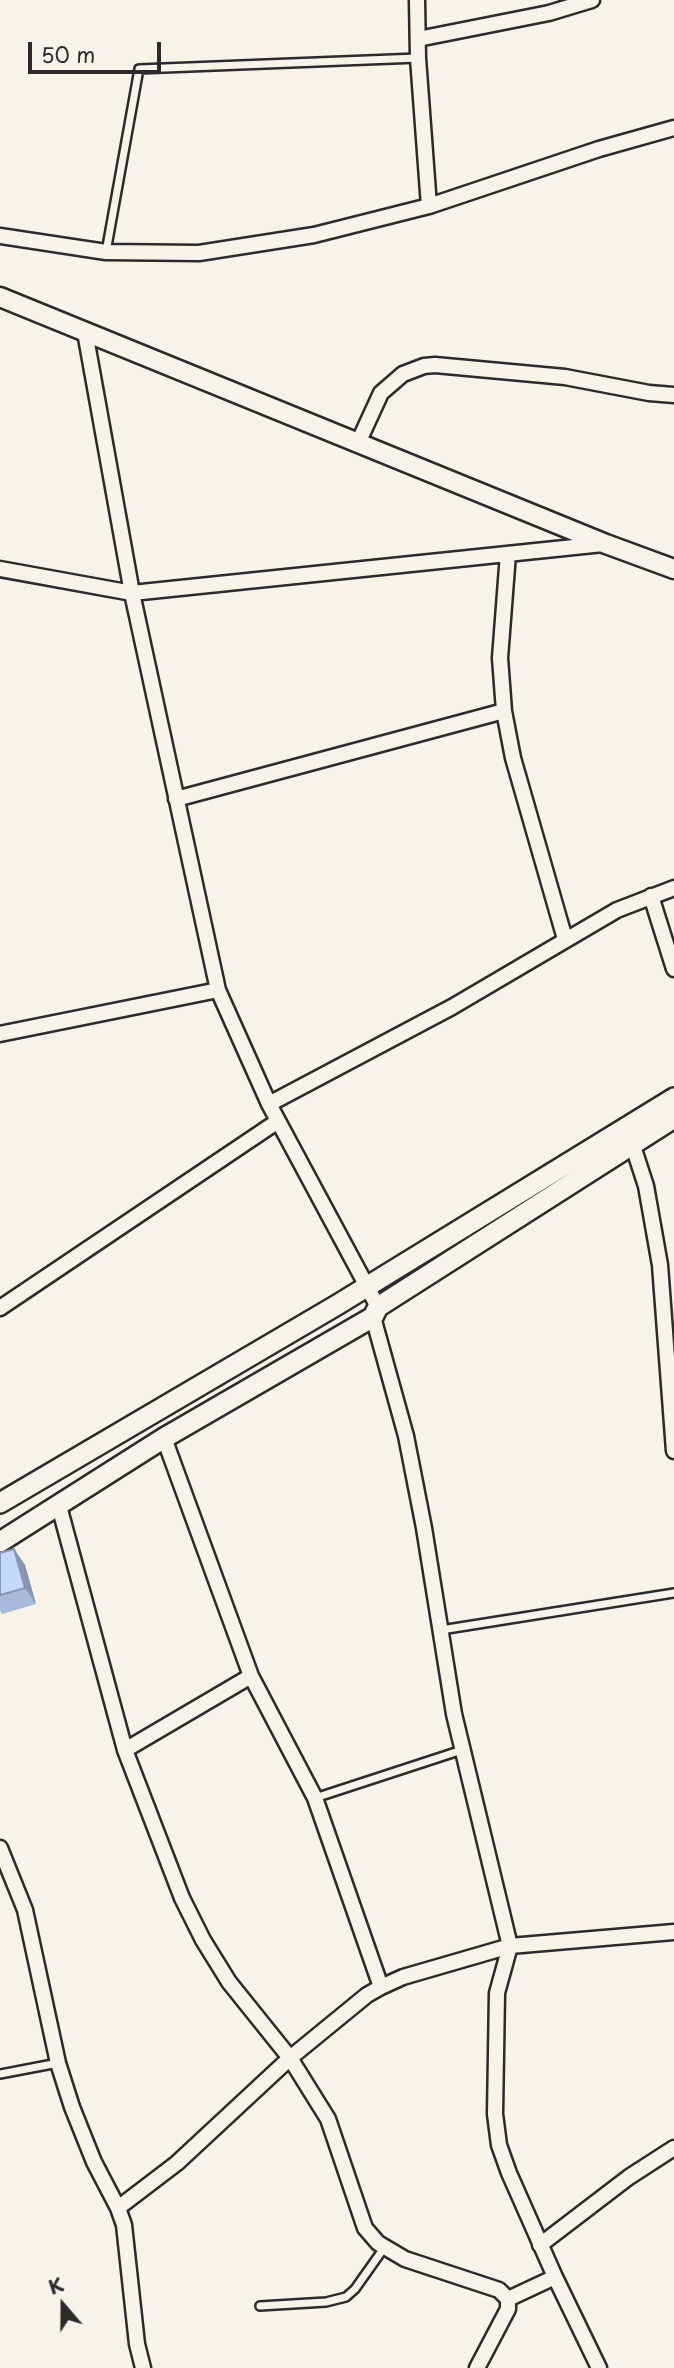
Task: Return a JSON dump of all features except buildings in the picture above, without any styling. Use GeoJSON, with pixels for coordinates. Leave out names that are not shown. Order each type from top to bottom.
{"type":"FeatureCollection","features":[{"type":"Feature","properties":{"kind":"main road"},"geometry":{"type":"LineString","coordinates":[[0,1503],[365,1287],[674,1098]]}},
{"type":"Feature","properties":{"kind":"main road"},"geometry":{"type":"LineString","coordinates":[[0,1542],[163,1438],[375,1312],[674,1118]]}},
{"type":"Feature","properties":{"kind":"street"},"geometry":{"type":"LineString","coordinates":[[417,0],[418,58],[429,206]]}},
{"type":"Feature","properties":{"kind":"street"},"geometry":{"type":"LineString","coordinates":[[418,39],[549,13],[592,0]]}},
{"type":"Feature","properties":{"kind":"street"},"geometry":{"type":"LineString","coordinates":[[0,236],[106,252],[199,253],[314,235],[429,206],[599,149],[674,128]]}},
{"type":"Feature","properties":{"kind":"street"},"geometry":{"type":"LineString","coordinates":[[0,297],[674,569]]}},
{"type":"Feature","properties":{"kind":"street"},"geometry":{"type":"LineString","coordinates":[[85,332],[132,593],[218,990],[269,1104],[365,1287],[375,1312],[406,1436],[453,1714],[510,1946],[497,1993],[495,2113],[499,2145],[555,2277],[599,2368]]}},
{"type":"Feature","properties":{"kind":"street"},"geometry":{"type":"LineString","coordinates":[[358,443],[381,393],[403,374],[424,366],[565,377],[674,395]]}},
{"type":"Feature","properties":{"kind":"street"},"geometry":{"type":"LineString","coordinates":[[0,569],[132,593],[607,544]]}},
{"type":"Feature","properties":{"kind":"street"},"geometry":{"type":"LineString","coordinates":[[508,554],[500,659],[504,711],[513,758],[565,939]]}},
{"type":"Feature","properties":{"kind":"street"},"geometry":{"type":"LineString","coordinates":[[176,799],[504,711]]}},
{"type":"Feature","properties":{"kind":"street"},"geometry":{"type":"LineString","coordinates":[[269,1104],[452,1007],[617,910],[674,888]]}},
{"type":"Feature","properties":{"kind":"street"},"geometry":{"type":"LineString","coordinates":[[651,896],[674,969]]}},
{"type":"Feature","properties":{"kind":"street"},"geometry":{"type":"LineString","coordinates":[[0,1034],[218,990]]}},
{"type":"Feature","properties":{"kind":"street"},"geometry":{"type":"LineString","coordinates":[[0,1308],[278,1121]]}},
{"type":"Feature","properties":{"kind":"street"},"geometry":{"type":"LineString","coordinates":[[632,1143],[646,1186],[660,1265],[674,1451]]}},
{"type":"Feature","properties":{"kind":"street"},"geometry":{"type":"LineString","coordinates":[[163,1438],[251,1676],[315,1798],[381,1987]]}},
{"type":"Feature","properties":{"kind":"street"},"geometry":{"type":"LineString","coordinates":[[59,1506],[125,1750],[182,1898],[203,1940],[229,1982],[290,2057],[328,2119],[365,2228],[371,2237],[418,2264],[499,2290],[508,2299],[508,2309],[477,2368]]}},
{"type":"Feature","properties":{"kind":"street"},"geometry":{"type":"LineString","coordinates":[[125,1750],[251,1676]]}},
{"type":"Feature","properties":{"kind":"street"},"geometry":{"type":"LineString","coordinates":[[0,1847],[25,1910],[58,2063],[82,2134],[118,2208],[128,2251],[137,2344],[143,2368]]}},
{"type":"Feature","properties":{"kind":"street"},"geometry":{"type":"LineString","coordinates":[[118,2208],[177,2163],[290,2057],[367,1995],[381,1987],[403,1977],[510,1946],[674,1932]]}},
{"type":"Feature","properties":{"kind":"street"},"geometry":{"type":"LineString","coordinates":[[541,2245],[629,2178],[674,2148]]}},
{"type":"Feature","properties":{"kind":"street"},"geometry":{"type":"LineString","coordinates":[[508,2299],[555,2277]]}},
{"type":"Feature","properties":{"kind":"lane"},"geometry":{"type":"LineString","coordinates":[[106,252],[139,69],[418,58]]}},
{"type":"Feature","properties":{"kind":"lane"},"geometry":{"type":"LineString","coordinates":[[440,1630],[674,1592]]}},
{"type":"Feature","properties":{"kind":"lane"},"geometry":{"type":"LineString","coordinates":[[315,1798],[462,1750]]}},
{"type":"Feature","properties":{"kind":"lane"},"geometry":{"type":"LineString","coordinates":[[0,2074],[58,2063]]}},
{"type":"Feature","properties":{"kind":"lane"},"geometry":{"type":"LineString","coordinates":[[260,2306],[326,2302],[346,2297],[355,2289],[385,2247]]}}]}
